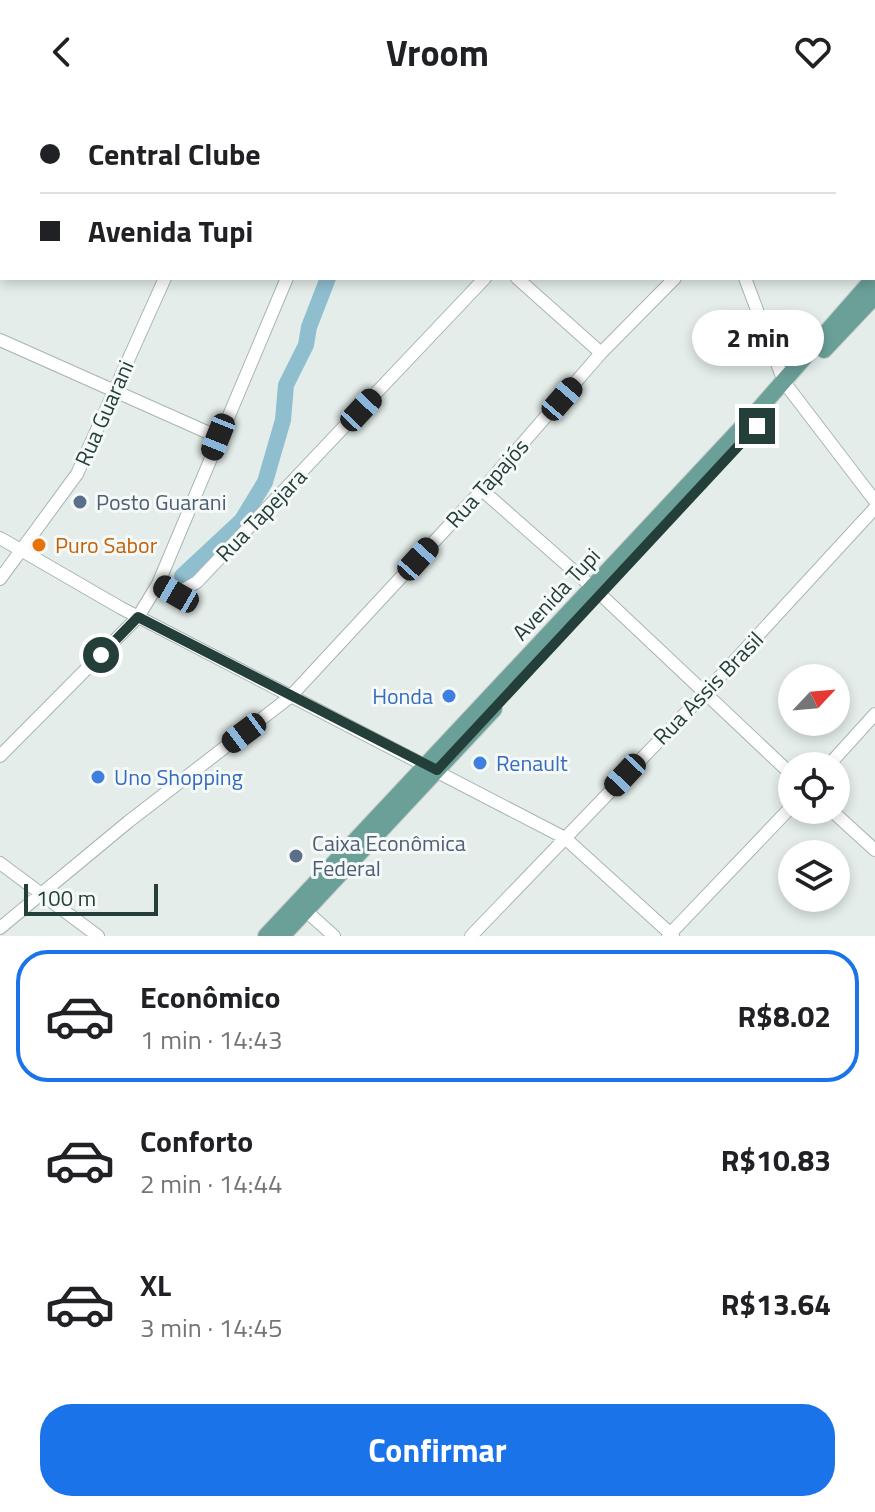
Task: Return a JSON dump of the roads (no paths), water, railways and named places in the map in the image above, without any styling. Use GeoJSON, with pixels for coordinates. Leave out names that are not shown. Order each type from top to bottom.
{"type":"FeatureCollection","features":[{"type":"Feature","properties":{"kind":"main road","name":"Avenida Tupi"},"geometry":{"type":"LineString","coordinates":[[786,386],[872,280]]}},
{"type":"Feature","properties":{"kind":"main road","name":"Avenida Tupi"},"geometry":{"type":"LineString","coordinates":[[282,936],[596,591],[786,386],[875,296]]}},
{"type":"Feature","properties":{"kind":"main road","name":"Avenida Tupi"},"geometry":{"type":"LineString","coordinates":[[266,936],[432,768]]}},
{"type":"Feature","properties":{"kind":"street","name":"Rua Guarani"},"geometry":{"type":"LineString","coordinates":[[0,579],[77,474],[162,280]]}},
{"type":"Feature","properties":{"kind":"street"},"geometry":{"type":"LineString","coordinates":[[0,756],[138,617],[158,584],[286,280]]}},
{"type":"Feature","properties":{"kind":"street","name":"Rua Tapejara"},"geometry":{"type":"LineString","coordinates":[[158,584],[176,594],[197,582],[483,280]]}},
{"type":"Feature","properties":{"kind":"street"},"geometry":{"type":"LineString","coordinates":[[519,280],[601,353]]}},
{"type":"Feature","properties":{"kind":"street","name":"Rua Tapajós"},"geometry":{"type":"LineString","coordinates":[[0,928],[128,822],[290,697],[482,490],[601,353],[673,280]]}},
{"type":"Feature","properties":{"kind":"street"},"geometry":{"type":"LineString","coordinates":[[746,280],[786,386],[875,501]]}},
{"type":"Feature","properties":{"kind":"street"},"geometry":{"type":"LineString","coordinates":[[0,340],[218,437]]}},
{"type":"Feature","properties":{"kind":"street"},"geometry":{"type":"LineString","coordinates":[[482,490],[596,591],[778,762]]}},
{"type":"Feature","properties":{"kind":"street","name":"Rua Assis Brasil"},"geometry":{"type":"LineString","coordinates":[[471,936],[704,694],[875,508]]}},
{"type":"Feature","properties":{"kind":"street"},"geometry":{"type":"LineString","coordinates":[[0,538],[19,552],[138,617],[565,838],[670,935],[778,821]]}},
{"type":"Feature","properties":{"kind":"street"},"geometry":{"type":"LineString","coordinates":[[841,752],[875,714]]}},
{"type":"Feature","properties":{"kind":"street"},"geometry":{"type":"LineString","coordinates":[[846,824],[875,850]]}},
{"type":"Feature","properties":{"kind":"street"},"geometry":{"type":"LineString","coordinates":[[0,863],[98,936]]}},
{"type":"Feature","properties":{"kind":"street"},"geometry":{"type":"LineString","coordinates":[[306,911],[334,936]]}},
{"type":"Feature","properties":{"kind":"waterway"},"geometry":{"type":"LineString","coordinates":[[182,576],[242,520],[265,482],[283,420],[286,385],[306,345],[309,327],[327,280]]}},
{"type":"Feature","properties":{"kind":"place","name":"Posto Guarani"},"geometry":{"type":"Point","coordinates":[80,502]}},
{"type":"Feature","properties":{"kind":"place","name":"Puro Sabor"},"geometry":{"type":"Point","coordinates":[39,545]}},
{"type":"Feature","properties":{"kind":"place","name":"Honda"},"geometry":{"type":"Point","coordinates":[449,696]}},
{"type":"Feature","properties":{"kind":"place","name":"Renault"},"geometry":{"type":"Point","coordinates":[480,763]}},
{"type":"Feature","properties":{"kind":"place","name":"Uno Shopping"},"geometry":{"type":"Point","coordinates":[98,777]}},
{"type":"Feature","properties":{"kind":"place","name":"Caixa Econômica Federal"},"geometry":{"type":"Point","coordinates":[296,856]}}]}
